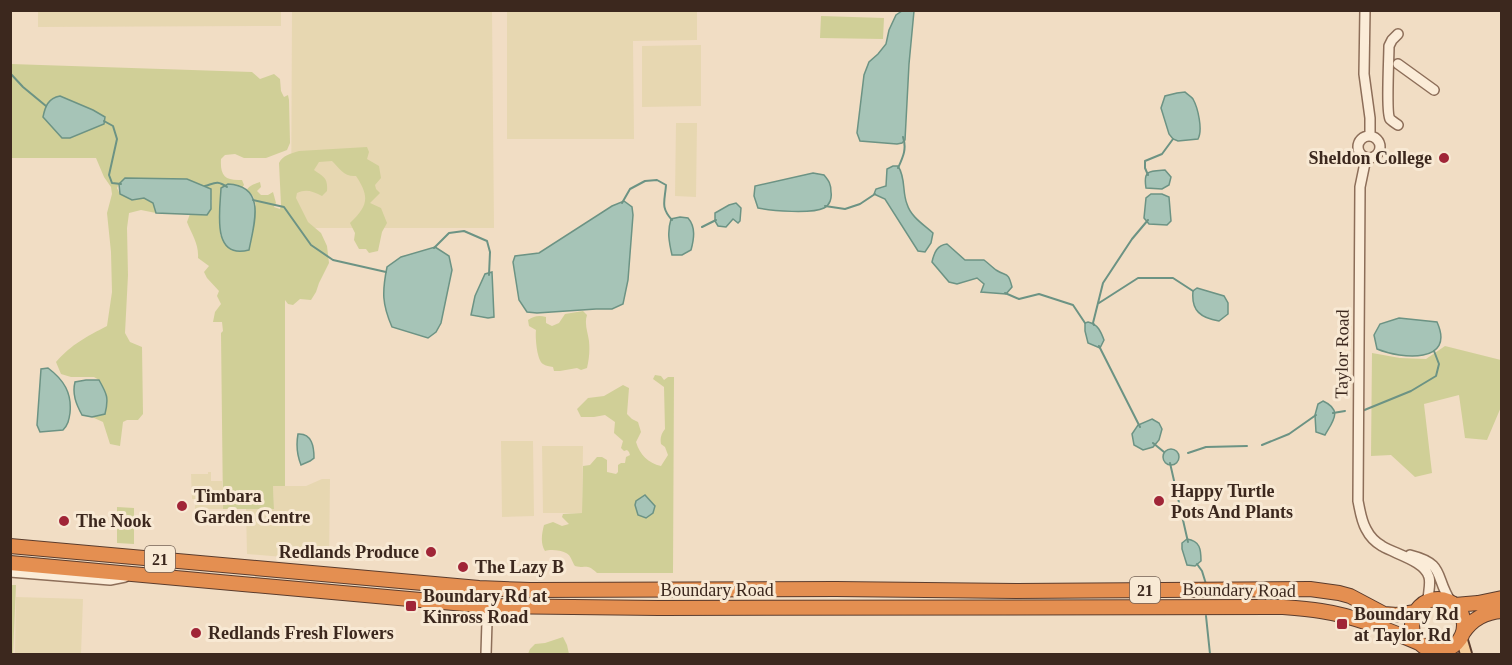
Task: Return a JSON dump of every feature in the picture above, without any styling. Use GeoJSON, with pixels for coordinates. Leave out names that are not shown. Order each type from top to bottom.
{"type":"FeatureCollection","features":[{"type":"Feature","properties":{"kind":"highway","name":"Boundary Road"},"geometry":{"type":"LineString","coordinates":[[10,546],[530,590],[1310,589],[1339,592],[1384,614],[1397,615],[1415,612]]}},
{"type":"Feature","properties":{"kind":"highway"},"geometry":{"type":"LineString","coordinates":[[36,566],[37,548]]}},
{"type":"Feature","properties":{"kind":"highway","name":"Boundary Road"},"geometry":{"type":"LineString","coordinates":[[10,564],[487,606],[1283,607],[1322,611],[1353,618],[1419,643]]}},
{"type":"Feature","properties":{"kind":"highway"},"geometry":{"type":"LineString","coordinates":[[1419,643],[1415,638],[1412,625],[1415,612],[1423,603],[1443,599],[1453,603],[1478,603],[1502,598]]}},
{"type":"Feature","properties":{"kind":"highway"},"geometry":{"type":"LineString","coordinates":[[1453,603],[1464,618],[1465,625],[1462,635]]}},
{"type":"Feature","properties":{"kind":"highway","name":"21"},"geometry":{"type":"LineString","coordinates":[[1419,643],[1441,653],[1452,647],[1468,625],[1478,618],[1502,611]]}},
{"type":"Feature","properties":{"kind":"main road"},"geometry":{"type":"LineString","coordinates":[[1462,635],[1466,654]]}},
{"type":"Feature","properties":{"kind":"street"},"geometry":{"type":"LineString","coordinates":[[1365,10],[1364,74],[1370,136]]}},
{"type":"Feature","properties":{"kind":"street"},"geometry":{"type":"LineString","coordinates":[[1398,34],[1389,46],[1389,116],[1398,124]]}},
{"type":"Feature","properties":{"kind":"street"},"geometry":{"type":"LineString","coordinates":[[1398,64],[1434,90]]}},
{"type":"Feature","properties":{"kind":"street"},"geometry":{"type":"LineString","coordinates":[[1363,137],[1374,137],[1379,142],[1380,149],[1376,155],[1366,158],[1358,151],[1358,143],[1363,137]]}},
{"type":"Feature","properties":{"kind":"street","name":"Taylor Road"},"geometry":{"type":"LineString","coordinates":[[1366,158],[1360,186],[1358,501],[1364,526],[1379,545]]}},
{"type":"Feature","properties":{"kind":"street"},"geometry":{"type":"LineString","coordinates":[[1379,545],[1418,563],[1425,569],[1429,576],[1428,601]]}},
{"type":"Feature","properties":{"kind":"street"},"geometry":{"type":"LineString","coordinates":[[1379,545],[1431,563],[1439,573],[1446,594],[1453,603]]}},
{"type":"Feature","properties":{"kind":"street"},"geometry":{"type":"LineString","coordinates":[[10,572],[110,580],[136,575]]}},
{"type":"Feature","properties":{"kind":"street"},"geometry":{"type":"LineString","coordinates":[[486,654],[488,588]]}},
{"type":"Feature","properties":{"kind":"shaded area"},"geometry":{"type":"Polygon","coordinates":[[[38,11],[281,11],[281,26],[38,27],[38,11]]]}},
{"type":"Feature","properties":{"kind":"shaded area"},"geometry":{"type":"Polygon","coordinates":[[[292,11],[492,11],[494,228],[291,228],[292,11]]]}},
{"type":"Feature","properties":{"kind":"shaded area"},"geometry":{"type":"Polygon","coordinates":[[[507,11],[697,11],[697,40],[633,41],[634,139],[507,139],[507,11]]]}},
{"type":"Feature","properties":{"kind":"shaded area"},"geometry":{"type":"Polygon","coordinates":[[[902,11],[914,11],[905,140],[897,144],[860,141],[857,133],[864,75],[869,62],[886,44],[896,15],[902,11]]]}},
{"type":"Feature","properties":{"kind":"shaded area"},"geometry":{"type":"Polygon","coordinates":[[[821,16],[884,18],[883,39],[820,38],[821,16]]]}},
{"type":"Feature","properties":{"kind":"shaded area"},"geometry":{"type":"Polygon","coordinates":[[[701,45],[701,106],[642,107],[642,46],[701,45]]]}},
{"type":"Feature","properties":{"kind":"shaded area"},"geometry":{"type":"Polygon","coordinates":[[[11,64],[252,72],[260,79],[274,74],[280,79],[284,97],[288,95],[290,143],[287,150],[266,158],[244,158],[235,154],[225,155],[221,159],[221,170],[225,176],[231,180],[242,180],[244,185],[242,188],[232,185],[221,189],[220,236],[256,205],[253,196],[247,190],[252,185],[260,182],[261,187],[257,191],[261,195],[273,192],[276,203],[274,207],[280,209],[279,163],[287,155],[299,151],[367,147],[369,152],[367,159],[379,166],[381,178],[375,185],[380,193],[370,203],[381,208],[387,223],[382,232],[378,251],[369,253],[366,249],[359,249],[354,240],[355,233],[350,223],[364,206],[365,201],[364,190],[356,176],[345,174],[332,161],[319,162],[314,170],[325,178],[327,191],[322,196],[309,191],[297,193],[296,198],[308,222],[321,233],[327,246],[329,263],[311,300],[300,299],[293,305],[288,304],[285,300],[285,486],[273,486],[274,509],[223,509],[221,333],[223,331],[222,322],[213,322],[215,312],[221,304],[217,296],[219,291],[204,272],[209,266],[198,258],[196,244],[187,222],[190,214],[207,215],[211,209],[212,200],[119,184],[117,188],[120,194],[144,198],[153,203],[156,213],[141,210],[129,213],[125,333],[130,342],[142,347],[143,414],[138,420],[123,422],[120,446],[110,444],[103,422],[92,417],[105,414],[99,380],[94,377],[71,377],[61,374],[56,362],[80,341],[107,326],[112,292],[107,213],[112,194],[111,187],[96,158],[11,158],[11,64]]]}},
{"type":"Feature","properties":{"kind":"shaded area"},"geometry":{"type":"Polygon","coordinates":[[[1185,92],[1193,99],[1197,108],[1199,135],[1198,139],[1178,141],[1169,134],[1161,108],[1165,96],[1185,92]]]}},
{"type":"Feature","properties":{"kind":"shaded area"},"geometry":{"type":"Polygon","coordinates":[[[60,96],[105,117],[104,124],[70,138],[62,138],[43,117],[48,104],[60,96]]]}},
{"type":"Feature","properties":{"kind":"shaded area"},"geometry":{"type":"Polygon","coordinates":[[[676,123],[697,123],[696,197],[675,196],[676,123]]]}},
{"type":"Feature","properties":{"kind":"shaded area"},"geometry":{"type":"Polygon","coordinates":[[[898,166],[900,171],[911,213],[933,233],[931,243],[925,252],[918,251],[885,199],[874,194],[876,189],[886,186],[887,169],[898,166]]]}},
{"type":"Feature","properties":{"kind":"shaded area"},"geometry":{"type":"Polygon","coordinates":[[[1165,170],[1171,177],[1169,185],[1162,189],[1146,188],[1145,178],[1148,173],[1165,170]]]}},
{"type":"Feature","properties":{"kind":"shaded area"},"geometry":{"type":"Polygon","coordinates":[[[813,173],[824,175],[831,187],[831,197],[826,207],[802,211],[758,208],[754,196],[755,186],[813,173]]]}},
{"type":"Feature","properties":{"kind":"shaded area"},"geometry":{"type":"Polygon","coordinates":[[[125,178],[187,179],[211,189],[211,209],[207,215],[156,213],[153,203],[144,198],[132,200],[120,194],[119,184],[125,178]]]}},
{"type":"Feature","properties":{"kind":"shaded area"},"geometry":{"type":"Polygon","coordinates":[[[228,184],[240,186],[253,199],[255,218],[249,250],[237,251],[228,248],[223,241],[219,220],[221,188],[228,184]]]}},
{"type":"Feature","properties":{"kind":"shaded area"},"geometry":{"type":"Polygon","coordinates":[[[1151,194],[1162,194],[1169,197],[1171,221],[1167,225],[1149,224],[1144,218],[1146,198],[1151,194]]]}},
{"type":"Feature","properties":{"kind":"shaded area"},"geometry":{"type":"Polygon","coordinates":[[[624,201],[632,207],[633,215],[628,280],[623,304],[612,309],[527,312],[519,300],[513,262],[515,256],[539,253],[612,206],[624,201]]]}},
{"type":"Feature","properties":{"kind":"shaded area"},"geometry":{"type":"Polygon","coordinates":[[[736,203],[741,208],[740,221],[738,223],[733,219],[726,227],[718,226],[715,213],[736,203]]]}},
{"type":"Feature","properties":{"kind":"shaded area"},"geometry":{"type":"Polygon","coordinates":[[[688,218],[692,225],[694,233],[692,246],[691,250],[682,255],[672,255],[669,237],[671,219],[688,218]]]}},
{"type":"Feature","properties":{"kind":"shaded area"},"geometry":{"type":"Polygon","coordinates":[[[947,244],[965,260],[984,260],[996,270],[1007,275],[1012,287],[1006,294],[981,292],[984,284],[977,278],[957,284],[949,282],[932,262],[936,250],[947,244]]]}},
{"type":"Feature","properties":{"kind":"shaded area"},"geometry":{"type":"Polygon","coordinates":[[[435,247],[449,256],[452,270],[441,323],[436,332],[428,338],[392,327],[386,311],[384,284],[387,267],[401,257],[435,247]]]}},
{"type":"Feature","properties":{"kind":"shaded area"},"geometry":{"type":"Polygon","coordinates":[[[492,272],[494,317],[471,315],[475,296],[485,274],[492,272]]]}},
{"type":"Feature","properties":{"kind":"shaded area"},"geometry":{"type":"Polygon","coordinates":[[[1197,288],[1224,296],[1228,303],[1228,314],[1219,321],[1207,318],[1198,312],[1193,298],[1193,291],[1197,288]]]}},
{"type":"Feature","properties":{"kind":"shaded area"},"geometry":{"type":"Polygon","coordinates":[[[583,311],[587,315],[589,355],[587,368],[554,371],[553,367],[541,362],[536,330],[529,326],[528,320],[537,316],[546,317],[546,323],[552,326],[559,323],[565,314],[583,311]]]}},
{"type":"Feature","properties":{"kind":"shaded area"},"geometry":{"type":"Polygon","coordinates":[[[1399,318],[1437,322],[1441,336],[1439,345],[1433,352],[1412,356],[1377,349],[1374,335],[1380,324],[1399,318]]]}},
{"type":"Feature","properties":{"kind":"shaded area"},"geometry":{"type":"Polygon","coordinates":[[[1085,323],[1097,326],[1102,334],[1104,340],[1100,348],[1088,343],[1085,323]]]}},
{"type":"Feature","properties":{"kind":"shaded area"},"geometry":{"type":"Polygon","coordinates":[[[1445,346],[1501,360],[1501,407],[1487,440],[1465,438],[1459,395],[1424,404],[1432,473],[1415,477],[1391,455],[1371,456],[1372,353],[1400,358],[1426,359],[1445,346]]]}},
{"type":"Feature","properties":{"kind":"shaded area"},"geometry":{"type":"Polygon","coordinates":[[[48,368],[66,388],[70,399],[70,413],[63,430],[40,432],[37,425],[41,369],[48,368]]]}},
{"type":"Feature","properties":{"kind":"shaded area"},"geometry":{"type":"Polygon","coordinates":[[[655,375],[661,376],[664,380],[674,377],[673,573],[597,573],[588,567],[575,566],[569,555],[564,552],[545,551],[542,541],[544,525],[553,522],[562,526],[569,524],[562,517],[563,514],[582,513],[583,466],[590,465],[597,457],[602,457],[607,460],[607,472],[616,474],[618,465],[625,463],[626,457],[630,455],[627,450],[624,451],[621,448],[623,441],[614,433],[615,422],[605,415],[581,417],[577,409],[588,398],[604,396],[623,385],[629,388],[627,414],[638,422],[641,432],[636,442],[640,451],[648,461],[661,466],[668,455],[661,444],[665,429],[664,387],[653,379],[655,375]]]}},
{"type":"Feature","properties":{"kind":"shaded area"},"geometry":{"type":"Polygon","coordinates":[[[99,380],[102,385],[107,400],[105,414],[92,417],[82,415],[75,399],[74,386],[75,382],[99,380]]]}},
{"type":"Feature","properties":{"kind":"shaded area"},"geometry":{"type":"Polygon","coordinates":[[[1323,401],[1329,404],[1335,412],[1325,435],[1316,432],[1315,415],[1318,404],[1323,401]]]}},
{"type":"Feature","properties":{"kind":"shaded area"},"geometry":{"type":"Polygon","coordinates":[[[1152,419],[1159,423],[1162,429],[1159,440],[1153,447],[1143,450],[1134,445],[1132,434],[1138,425],[1152,419]]]}},
{"type":"Feature","properties":{"kind":"shaded area"},"geometry":{"type":"Polygon","coordinates":[[[298,434],[309,438],[314,454],[314,458],[301,465],[297,450],[298,434]]]}},
{"type":"Feature","properties":{"kind":"shaded area"},"geometry":{"type":"Polygon","coordinates":[[[501,441],[533,441],[534,516],[502,517],[501,441]]]}},
{"type":"Feature","properties":{"kind":"shaded area"},"geometry":{"type":"Polygon","coordinates":[[[542,446],[583,446],[582,513],[543,513],[542,446]]]}},
{"type":"Feature","properties":{"kind":"shaded area"},"geometry":{"type":"Polygon","coordinates":[[[1171,449],[1177,451],[1179,457],[1177,463],[1171,465],[1165,463],[1163,457],[1165,451],[1171,449]]]}},
{"type":"Feature","properties":{"kind":"shaded area"},"geometry":{"type":"Polygon","coordinates":[[[211,472],[211,481],[222,481],[223,509],[202,509],[202,513],[195,513],[191,474],[208,474],[211,472]]]}},
{"type":"Feature","properties":{"kind":"shaded area"},"geometry":{"type":"Polygon","coordinates":[[[322,479],[330,479],[329,561],[247,554],[246,509],[274,509],[273,486],[306,486],[322,479]]]}},
{"type":"Feature","properties":{"kind":"shaded area"},"geometry":{"type":"Polygon","coordinates":[[[645,495],[655,506],[653,513],[646,518],[638,515],[635,505],[636,501],[645,495]]]}},
{"type":"Feature","properties":{"kind":"shaded area"},"geometry":{"type":"Polygon","coordinates":[[[117,507],[134,508],[134,544],[117,543],[117,507]]]}},
{"type":"Feature","properties":{"kind":"shaded area"},"geometry":{"type":"Polygon","coordinates":[[[1187,539],[1195,542],[1200,549],[1201,561],[1195,566],[1187,565],[1182,549],[1182,543],[1187,539]]]}},
{"type":"Feature","properties":{"kind":"shaded area"},"geometry":{"type":"Polygon","coordinates":[[[11,585],[16,585],[13,654],[10,654],[11,585]]]}},
{"type":"Feature","properties":{"kind":"shaded area"},"geometry":{"type":"Polygon","coordinates":[[[16,597],[83,599],[81,654],[15,654],[16,597]]]}},
{"type":"Feature","properties":{"kind":"shaded area"},"geometry":{"type":"Polygon","coordinates":[[[563,637],[569,654],[528,654],[535,644],[563,637]]]}},
{"type":"Feature","properties":{"kind":"waterway"},"geometry":{"type":"LineString","coordinates":[[10,73],[46,106]]}},
{"type":"Feature","properties":{"kind":"waterway"},"geometry":{"type":"LineString","coordinates":[[104,121],[113,126],[117,139],[109,175],[112,183],[121,184]]}},
{"type":"Feature","properties":{"kind":"waterway"},"geometry":{"type":"LineString","coordinates":[[898,168],[903,157],[903,137]]}},
{"type":"Feature","properties":{"kind":"waterway"},"geometry":{"type":"LineString","coordinates":[[1148,175],[1145,161],[1162,154],[1173,139]]}},
{"type":"Feature","properties":{"kind":"waterway"},"geometry":{"type":"LineString","coordinates":[[622,203],[630,189],[645,181],[657,180],[666,185],[665,207],[672,220]]}},
{"type":"Feature","properties":{"kind":"waterway"},"geometry":{"type":"LineString","coordinates":[[205,186],[218,183],[227,187]]}},
{"type":"Feature","properties":{"kind":"waterway"},"geometry":{"type":"LineString","coordinates":[[825,206],[845,209],[860,204],[875,194]]}},
{"type":"Feature","properties":{"kind":"waterway"},"geometry":{"type":"LineString","coordinates":[[253,200],[284,207],[311,245],[333,260],[386,272]]}},
{"type":"Feature","properties":{"kind":"waterway"},"geometry":{"type":"LineString","coordinates":[[702,227],[716,220]]}},
{"type":"Feature","properties":{"kind":"waterway"},"geometry":{"type":"LineString","coordinates":[[1094,325],[1103,283],[1132,239],[1148,220]]}},
{"type":"Feature","properties":{"kind":"waterway"},"geometry":{"type":"LineString","coordinates":[[434,248],[449,233],[464,231],[487,241],[490,252],[489,275]]}},
{"type":"Feature","properties":{"kind":"waterway"},"geometry":{"type":"LineString","coordinates":[[1099,303],[1138,278],[1173,278],[1193,291]]}},
{"type":"Feature","properties":{"kind":"waterway"},"geometry":{"type":"LineString","coordinates":[[1005,293],[1019,299],[1039,294],[1073,305],[1085,323]]}},
{"type":"Feature","properties":{"kind":"waterway"},"geometry":{"type":"LineString","coordinates":[[1099,346],[1140,427]]}},
{"type":"Feature","properties":{"kind":"waterway"},"geometry":{"type":"LineString","coordinates":[[1362,411],[1411,391],[1436,376],[1439,364],[1434,351]]}},
{"type":"Feature","properties":{"kind":"waterway"},"geometry":{"type":"LineString","coordinates":[[1333,413],[1345,411]]}},
{"type":"Feature","properties":{"kind":"waterway"},"geometry":{"type":"LineString","coordinates":[[1262,445],[1289,434],[1316,415]]}},
{"type":"Feature","properties":{"kind":"waterway"},"geometry":{"type":"LineString","coordinates":[[1153,443],[1164,452]]}},
{"type":"Feature","properties":{"kind":"waterway"},"geometry":{"type":"LineString","coordinates":[[1188,453],[1206,447],[1247,446]]}},
{"type":"Feature","properties":{"kind":"waterway"},"geometry":{"type":"LineString","coordinates":[[1170,463],[1188,542]]}},
{"type":"Feature","properties":{"kind":"waterway"},"geometry":{"type":"LineString","coordinates":[[1197,564],[1206,584]]}},
{"type":"Feature","properties":{"kind":"waterway"},"geometry":{"type":"LineString","coordinates":[[1206,616],[1210,654]]}},
{"type":"Feature","properties":{"kind":"place","name":"Sheldon College"},"geometry":{"type":"Point","coordinates":[1444,158]}},
{"type":"Feature","properties":{"kind":"place","name":"Happy Turtle Pots And Plants"},"geometry":{"type":"Point","coordinates":[1159,501]}},
{"type":"Feature","properties":{"kind":"place","name":"Timbara Garden Centre"},"geometry":{"type":"Point","coordinates":[182,506]}},
{"type":"Feature","properties":{"kind":"place","name":"The Nook"},"geometry":{"type":"Point","coordinates":[64,521]}},
{"type":"Feature","properties":{"kind":"place","name":"Redlands Produce"},"geometry":{"type":"Point","coordinates":[431,552]}},
{"type":"Feature","properties":{"kind":"place","name":"The Lazy B"},"geometry":{"type":"Point","coordinates":[463,567]}},
{"type":"Feature","properties":{"kind":"place","name":"Boundary Rd at Kinross Road"},"geometry":{"type":"Point","coordinates":[411,606]}},
{"type":"Feature","properties":{"kind":"place","name":"Boundary Rd at Taylor Rd"},"geometry":{"type":"Point","coordinates":[1342,624]}},
{"type":"Feature","properties":{"kind":"place","name":"Redlands Fresh Flowers"},"geometry":{"type":"Point","coordinates":[196,633]}}]}
